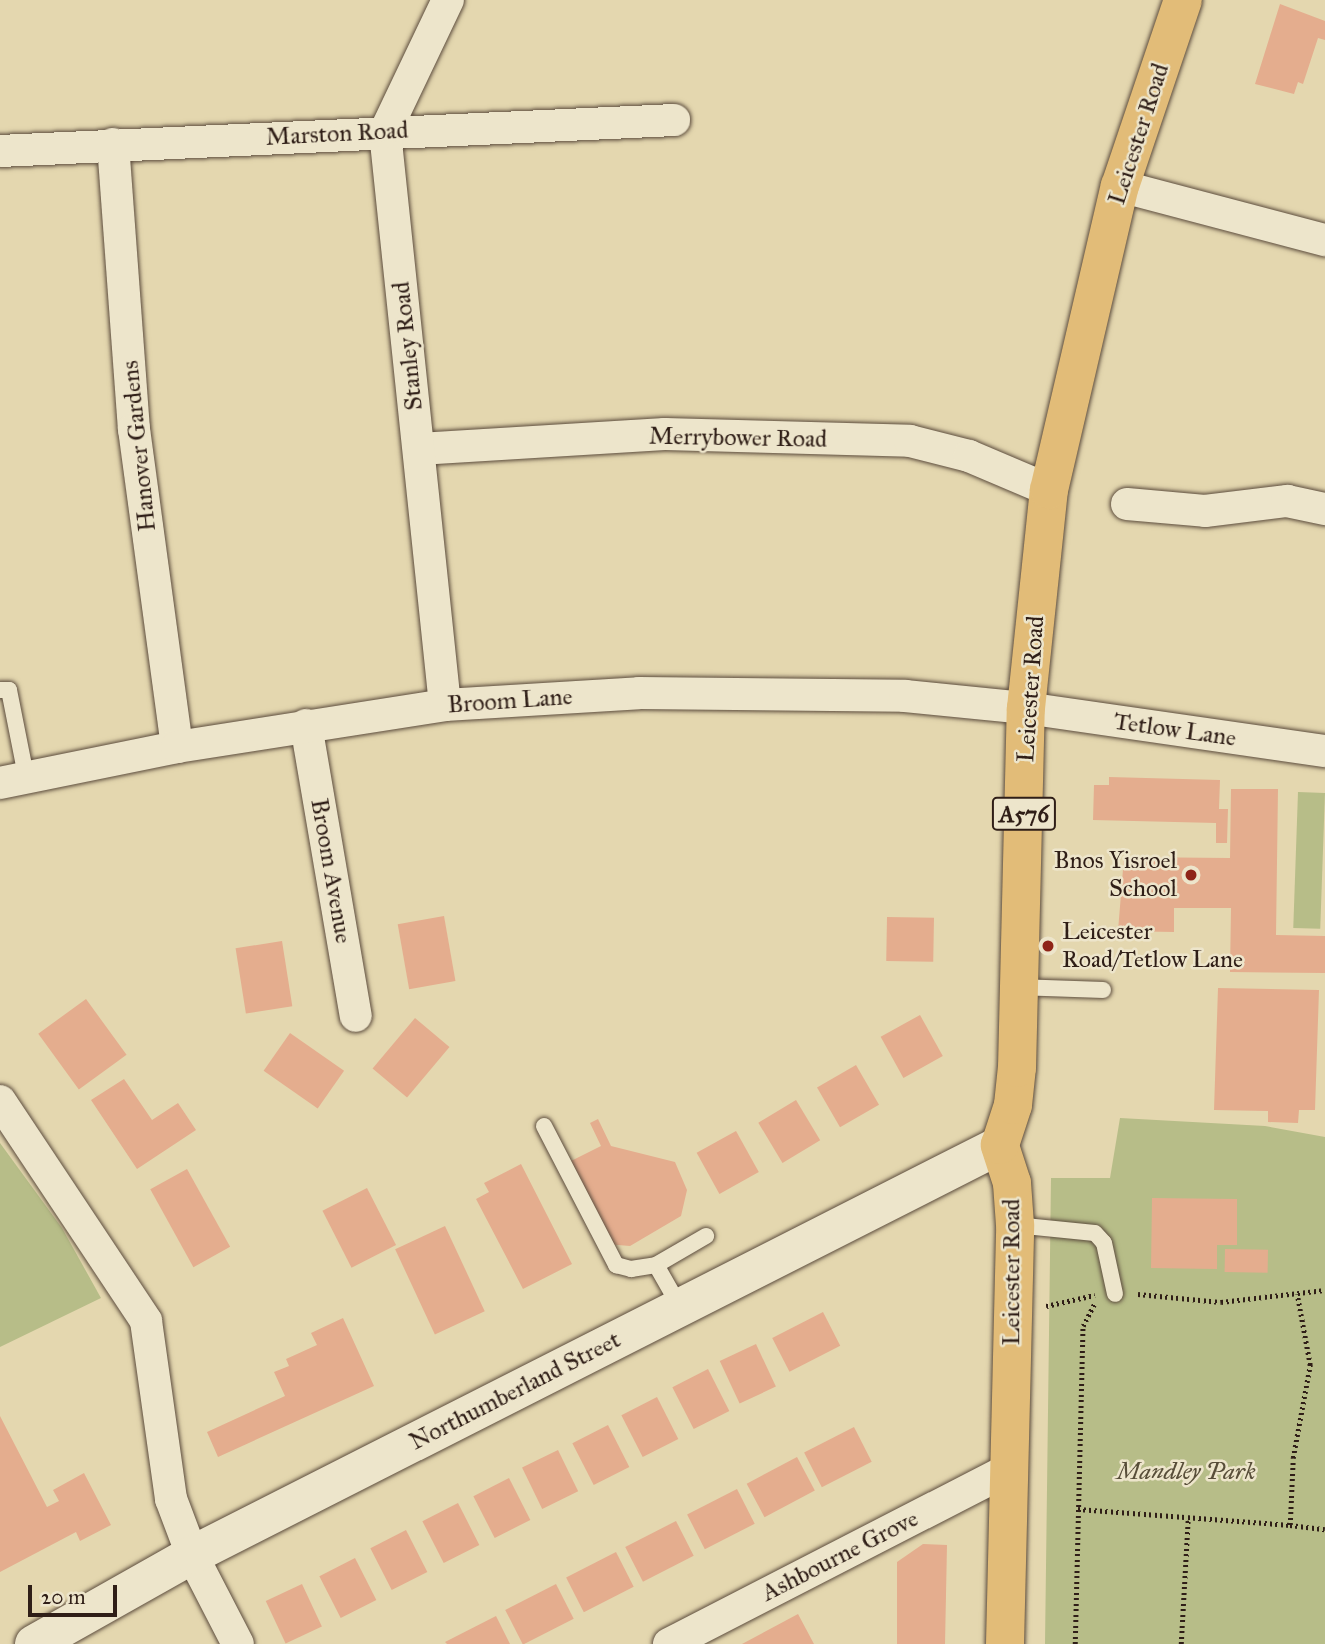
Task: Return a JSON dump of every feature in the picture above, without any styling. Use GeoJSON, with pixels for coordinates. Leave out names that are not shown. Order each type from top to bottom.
{"type":"FeatureCollection","features":[{"type":"Feature","properties":{"kind":"main road","name":"Leicester Road"},"geometry":{"type":"LineString","coordinates":[[1005,1644],[1012,1468],[1014,1225],[1012,1184],[1000,1145],[1013,1105],[1017,1068],[1026,708],[1049,490],[1120,186],[1183,0]]}},
{"type":"Feature","properties":{"kind":"street"},"geometry":{"type":"LineString","coordinates":[[386,132],[448,0]]}},
{"type":"Feature","properties":{"kind":"street","name":"Marston Road"},"geometry":{"type":"LineString","coordinates":[[0,151],[674,120]]}},
{"type":"Feature","properties":{"kind":"street","name":"Stanley Road"},"geometry":{"type":"LineString","coordinates":[[386,132],[444,705]]}},
{"type":"Feature","properties":{"kind":"street","name":"Hanover Gardens"},"geometry":{"type":"LineString","coordinates":[[113,144],[134,429],[177,747]]}},
{"type":"Feature","properties":{"kind":"street"},"geometry":{"type":"LineString","coordinates":[[1120,186],[1325,240]]}},
{"type":"Feature","properties":{"kind":"street","name":"Merrybower Road"},"geometry":{"type":"LineString","coordinates":[[419,449],[665,434],[910,441],[969,456],[1049,490]]}},
{"type":"Feature","properties":{"kind":"street"},"geometry":{"type":"LineString","coordinates":[[1128,504],[1205,511],[1287,501],[1325,509]]}},
{"type":"Feature","properties":{"kind":"street","name":"Broom Lane"},"geometry":{"type":"LineString","coordinates":[[13,779],[177,747],[444,705],[639,693],[788,692],[905,696],[1026,708]]}},
{"type":"Feature","properties":{"kind":"street","name":"Tetlow Lane"},"geometry":{"type":"LineString","coordinates":[[1026,708],[1325,751]]}},
{"type":"Feature","properties":{"kind":"street","name":"Broom Avenue"},"geometry":{"type":"LineString","coordinates":[[306,725],[356,1016]]}},
{"type":"Feature","properties":{"kind":"street"},"geometry":{"type":"LineString","coordinates":[[0,1101],[146,1321],[171,1499],[192,1555],[237,1644]]}},
{"type":"Feature","properties":{"kind":"street","name":"Northumberland Street"},"geometry":{"type":"LineString","coordinates":[[34,1644],[192,1555],[1000,1145]]}},
{"type":"Feature","properties":{"kind":"street","name":"Ashbourne Grove"},"geometry":{"type":"LineString","coordinates":[[670,1644],[1012,1468]]}},
{"type":"Feature","properties":{"kind":"lane"},"geometry":{"type":"LineString","coordinates":[[0,691],[9,690],[13,779]]}},
{"type":"Feature","properties":{"kind":"lane"},"geometry":{"type":"LineString","coordinates":[[1017,987],[1103,990]]}},
{"type":"Feature","properties":{"kind":"lane"},"geometry":{"type":"LineString","coordinates":[[544,1126],[616,1265],[631,1269],[656,1265],[706,1236]]}},
{"type":"Feature","properties":{"kind":"lane"},"geometry":{"type":"LineString","coordinates":[[1014,1225],[1095,1233],[1104,1243],[1107,1294]]}},
{"type":"Feature","properties":{"kind":"lane"},"geometry":{"type":"LineString","coordinates":[[656,1265],[680,1307]]}},
{"type":"Feature","properties":{"kind":"path"},"geometry":{"type":"LineString","coordinates":[[1013,1305],[1051,1306],[1107,1294],[1221,1302],[1325,1290]]}},
{"type":"Feature","properties":{"kind":"path"},"geometry":{"type":"LineString","coordinates":[[1075,1644],[1083,1326],[1107,1294]]}},
{"type":"Feature","properties":{"kind":"path"},"geometry":{"type":"LineString","coordinates":[[1290,1525],[1293,1458],[1310,1365],[1297,1294]]}},
{"type":"Feature","properties":{"kind":"path"},"geometry":{"type":"LineString","coordinates":[[1078,1509],[1325,1529]]}},
{"type":"Feature","properties":{"kind":"path"},"geometry":{"type":"LineString","coordinates":[[1181,1644],[1188,1518]]}},
{"type":"Feature","properties":{"kind":"green space"},"geometry":{"type":"Polygon","coordinates":[[[1298,792],[1325,793],[1320,929],[1293,928],[1298,792]]]}},
{"type":"Feature","properties":{"kind":"green space","name":"Mandley Park"},"geometry":{"type":"Polygon","coordinates":[[[1120,1118],[1265,1126],[1325,1137],[1325,1644],[1045,1644],[1051,1178],[1110,1178],[1120,1118]]]}},
{"type":"Feature","properties":{"kind":"green space"},"geometry":{"type":"Polygon","coordinates":[[[0,1143],[62,1228],[101,1298],[0,1347],[0,1143]]]}},
{"type":"Feature","properties":{"kind":"building"},"geometry":{"type":"Polygon","coordinates":[[[1280,4],[1325,21],[1325,40],[1318,38],[1303,84],[1298,82],[1294,94],[1255,84],[1280,4]]]}},
{"type":"Feature","properties":{"kind":"building"},"geometry":{"type":"Polygon","coordinates":[[[1109,777],[1220,780],[1219,809],[1228,809],[1227,843],[1216,843],[1216,823],[1093,820],[1094,785],[1109,785],[1109,777]]]}},
{"type":"Feature","properties":{"kind":"building"},"geometry":{"type":"Polygon","coordinates":[[[1231,789],[1278,789],[1276,935],[1325,936],[1325,973],[1230,972],[1231,908],[1174,908],[1174,932],[1118,931],[1124,857],[1230,858],[1231,789]]]}},
{"type":"Feature","properties":{"kind":"building"},"geometry":{"type":"Polygon","coordinates":[[[444,916],[455,981],[409,989],[398,924],[444,916]]]}},
{"type":"Feature","properties":{"kind":"building"},"geometry":{"type":"Polygon","coordinates":[[[887,917],[934,918],[933,962],[886,961],[887,917]]]}},
{"type":"Feature","properties":{"kind":"building"},"geometry":{"type":"Polygon","coordinates":[[[282,941],[292,1006],[246,1014],[236,948],[282,941]]]}},
{"type":"Feature","properties":{"kind":"building"},"geometry":{"type":"Polygon","coordinates":[[[1218,988],[1319,990],[1315,1110],[1299,1110],[1298,1123],[1268,1122],[1268,1111],[1214,1110],[1218,988]]]}},
{"type":"Feature","properties":{"kind":"building"},"geometry":{"type":"Polygon","coordinates":[[[86,999],[127,1055],[79,1090],[38,1034],[86,999]]]}},
{"type":"Feature","properties":{"kind":"building"},"geometry":{"type":"Polygon","coordinates":[[[920,1015],[943,1056],[903,1078],[881,1037],[920,1015]]]}},
{"type":"Feature","properties":{"kind":"building"},"geometry":{"type":"Polygon","coordinates":[[[415,1018],[449,1047],[407,1097],[373,1069],[415,1018]]]}},
{"type":"Feature","properties":{"kind":"building"},"geometry":{"type":"Polygon","coordinates":[[[290,1033],[344,1071],[318,1109],[264,1071],[290,1033]]]}},
{"type":"Feature","properties":{"kind":"building"},"geometry":{"type":"Polygon","coordinates":[[[856,1065],[879,1105],[840,1127],[817,1088],[856,1065]]]}},
{"type":"Feature","properties":{"kind":"building"},"geometry":{"type":"Polygon","coordinates":[[[124,1079],[152,1120],[178,1103],[196,1130],[137,1169],[91,1100],[124,1079]]]}},
{"type":"Feature","properties":{"kind":"building"},"geometry":{"type":"Polygon","coordinates":[[[796,1100],[820,1140],[782,1163],[758,1123],[796,1100]]]}},
{"type":"Feature","properties":{"kind":"building"},"geometry":{"type":"Polygon","coordinates":[[[598,1119],[611,1146],[675,1162],[687,1190],[681,1216],[630,1246],[606,1244],[567,1163],[601,1146],[590,1123],[598,1119]]]}},
{"type":"Feature","properties":{"kind":"building"},"geometry":{"type":"Polygon","coordinates":[[[736,1131],[759,1172],[719,1194],[697,1153],[736,1131]]]}},
{"type":"Feature","properties":{"kind":"building"},"geometry":{"type":"Polygon","coordinates":[[[521,1164],[572,1264],[523,1289],[476,1199],[489,1192],[484,1183],[521,1164]]]}},
{"type":"Feature","properties":{"kind":"building"},"geometry":{"type":"Polygon","coordinates":[[[187,1169],[230,1247],[193,1267],[150,1189],[187,1169]]]}},
{"type":"Feature","properties":{"kind":"building"},"geometry":{"type":"Polygon","coordinates":[[[367,1188],[396,1245],[352,1268],[322,1211],[367,1188]]]}},
{"type":"Feature","properties":{"kind":"building"},"geometry":{"type":"Polygon","coordinates":[[[1152,1198],[1237,1199],[1237,1245],[1217,1245],[1217,1269],[1151,1268],[1152,1198]]]}},
{"type":"Feature","properties":{"kind":"building"},"geometry":{"type":"Polygon","coordinates":[[[445,1226],[485,1311],[435,1334],[395,1249],[445,1226]]]}},
{"type":"Feature","properties":{"kind":"building"},"geometry":{"type":"Polygon","coordinates":[[[1225,1249],[1268,1250],[1268,1273],[1225,1272],[1225,1249]]]}},
{"type":"Feature","properties":{"kind":"building"},"geometry":{"type":"Polygon","coordinates":[[[823,1312],[840,1346],[789,1372],[772,1338],[823,1312]]]}},
{"type":"Feature","properties":{"kind":"building"},"geometry":{"type":"Polygon","coordinates":[[[343,1318],[374,1386],[218,1457],[207,1432],[285,1396],[274,1372],[289,1366],[286,1359],[317,1345],[311,1333],[343,1318]]]}},
{"type":"Feature","properties":{"kind":"building"},"geometry":{"type":"Polygon","coordinates":[[[756,1344],[776,1387],[740,1404],[720,1361],[756,1344]]]}},
{"type":"Feature","properties":{"kind":"building"},"geometry":{"type":"Polygon","coordinates":[[[708,1369],[729,1411],[694,1429],[672,1387],[708,1369]]]}},
{"type":"Feature","properties":{"kind":"building"},"geometry":{"type":"Polygon","coordinates":[[[657,1397],[678,1439],[643,1457],[621,1415],[657,1397]]]}},
{"type":"Feature","properties":{"kind":"building"},"geometry":{"type":"Polygon","coordinates":[[[0,1416],[47,1507],[59,1501],[53,1490],[84,1473],[111,1525],[80,1541],[76,1532],[0,1572],[0,1416]]]}},
{"type":"Feature","properties":{"kind":"building"},"geometry":{"type":"Polygon","coordinates":[[[608,1425],[629,1467],[594,1485],[572,1443],[608,1425]]]}},
{"type":"Feature","properties":{"kind":"building"},"geometry":{"type":"Polygon","coordinates":[[[854,1427],[872,1462],[822,1487],[804,1452],[854,1427]]]}},
{"type":"Feature","properties":{"kind":"building"},"geometry":{"type":"Polygon","coordinates":[[[558,1450],[578,1491],[542,1509],[522,1468],[558,1450]]]}},
{"type":"Feature","properties":{"kind":"building"},"geometry":{"type":"Polygon","coordinates":[[[797,1457],[815,1491],[765,1517],[747,1484],[797,1457]]]}},
{"type":"Feature","properties":{"kind":"building"},"geometry":{"type":"Polygon","coordinates":[[[509,1478],[530,1520],[495,1538],[473,1496],[509,1478]]]}},
{"type":"Feature","properties":{"kind":"building"},"geometry":{"type":"Polygon","coordinates":[[[737,1489],[755,1524],[705,1549],[687,1514],[737,1489]]]}},
{"type":"Feature","properties":{"kind":"building"},"geometry":{"type":"Polygon","coordinates":[[[458,1503],[479,1545],[444,1563],[422,1521],[458,1503]]]}},
{"type":"Feature","properties":{"kind":"building"},"geometry":{"type":"Polygon","coordinates":[[[676,1521],[694,1556],[643,1582],[625,1547],[676,1521]]]}},
{"type":"Feature","properties":{"kind":"building"},"geometry":{"type":"Polygon","coordinates":[[[406,1530],[427,1572],[392,1590],[370,1548],[406,1530]]]}},
{"type":"Feature","properties":{"kind":"building"},"geometry":{"type":"Polygon","coordinates":[[[923,1544],[947,1545],[945,1644],[897,1644],[897,1562],[923,1544]]]}},
{"type":"Feature","properties":{"kind":"building"},"geometry":{"type":"Polygon","coordinates":[[[616,1552],[634,1587],[584,1612],[566,1577],[616,1552]]]}},
{"type":"Feature","properties":{"kind":"building"},"geometry":{"type":"Polygon","coordinates":[[[355,1558],[376,1600],[341,1618],[319,1576],[355,1558]]]}},
{"type":"Feature","properties":{"kind":"building"},"geometry":{"type":"Polygon","coordinates":[[[302,1584],[322,1627],[286,1644],[266,1601],[302,1584]]]}},
{"type":"Feature","properties":{"kind":"building"},"geometry":{"type":"Polygon","coordinates":[[[556,1584],[574,1619],[523,1644],[505,1610],[556,1584]]]}},
{"type":"Feature","properties":{"kind":"building"},"geometry":{"type":"Polygon","coordinates":[[[798,1614],[814,1644],[742,1644],[798,1614]]]}},
{"type":"Feature","properties":{"kind":"building"},"geometry":{"type":"Polygon","coordinates":[[[496,1616],[510,1644],[445,1642],[496,1616]]]}},
{"type":"Feature","properties":{"kind":"place","name":"Bnos Yisroel School"},"geometry":{"type":"Point","coordinates":[1191,875]}},
{"type":"Feature","properties":{"kind":"place","name":"Leicester Road/Tetlow Lane"},"geometry":{"type":"Point","coordinates":[1048,946]}}]}
